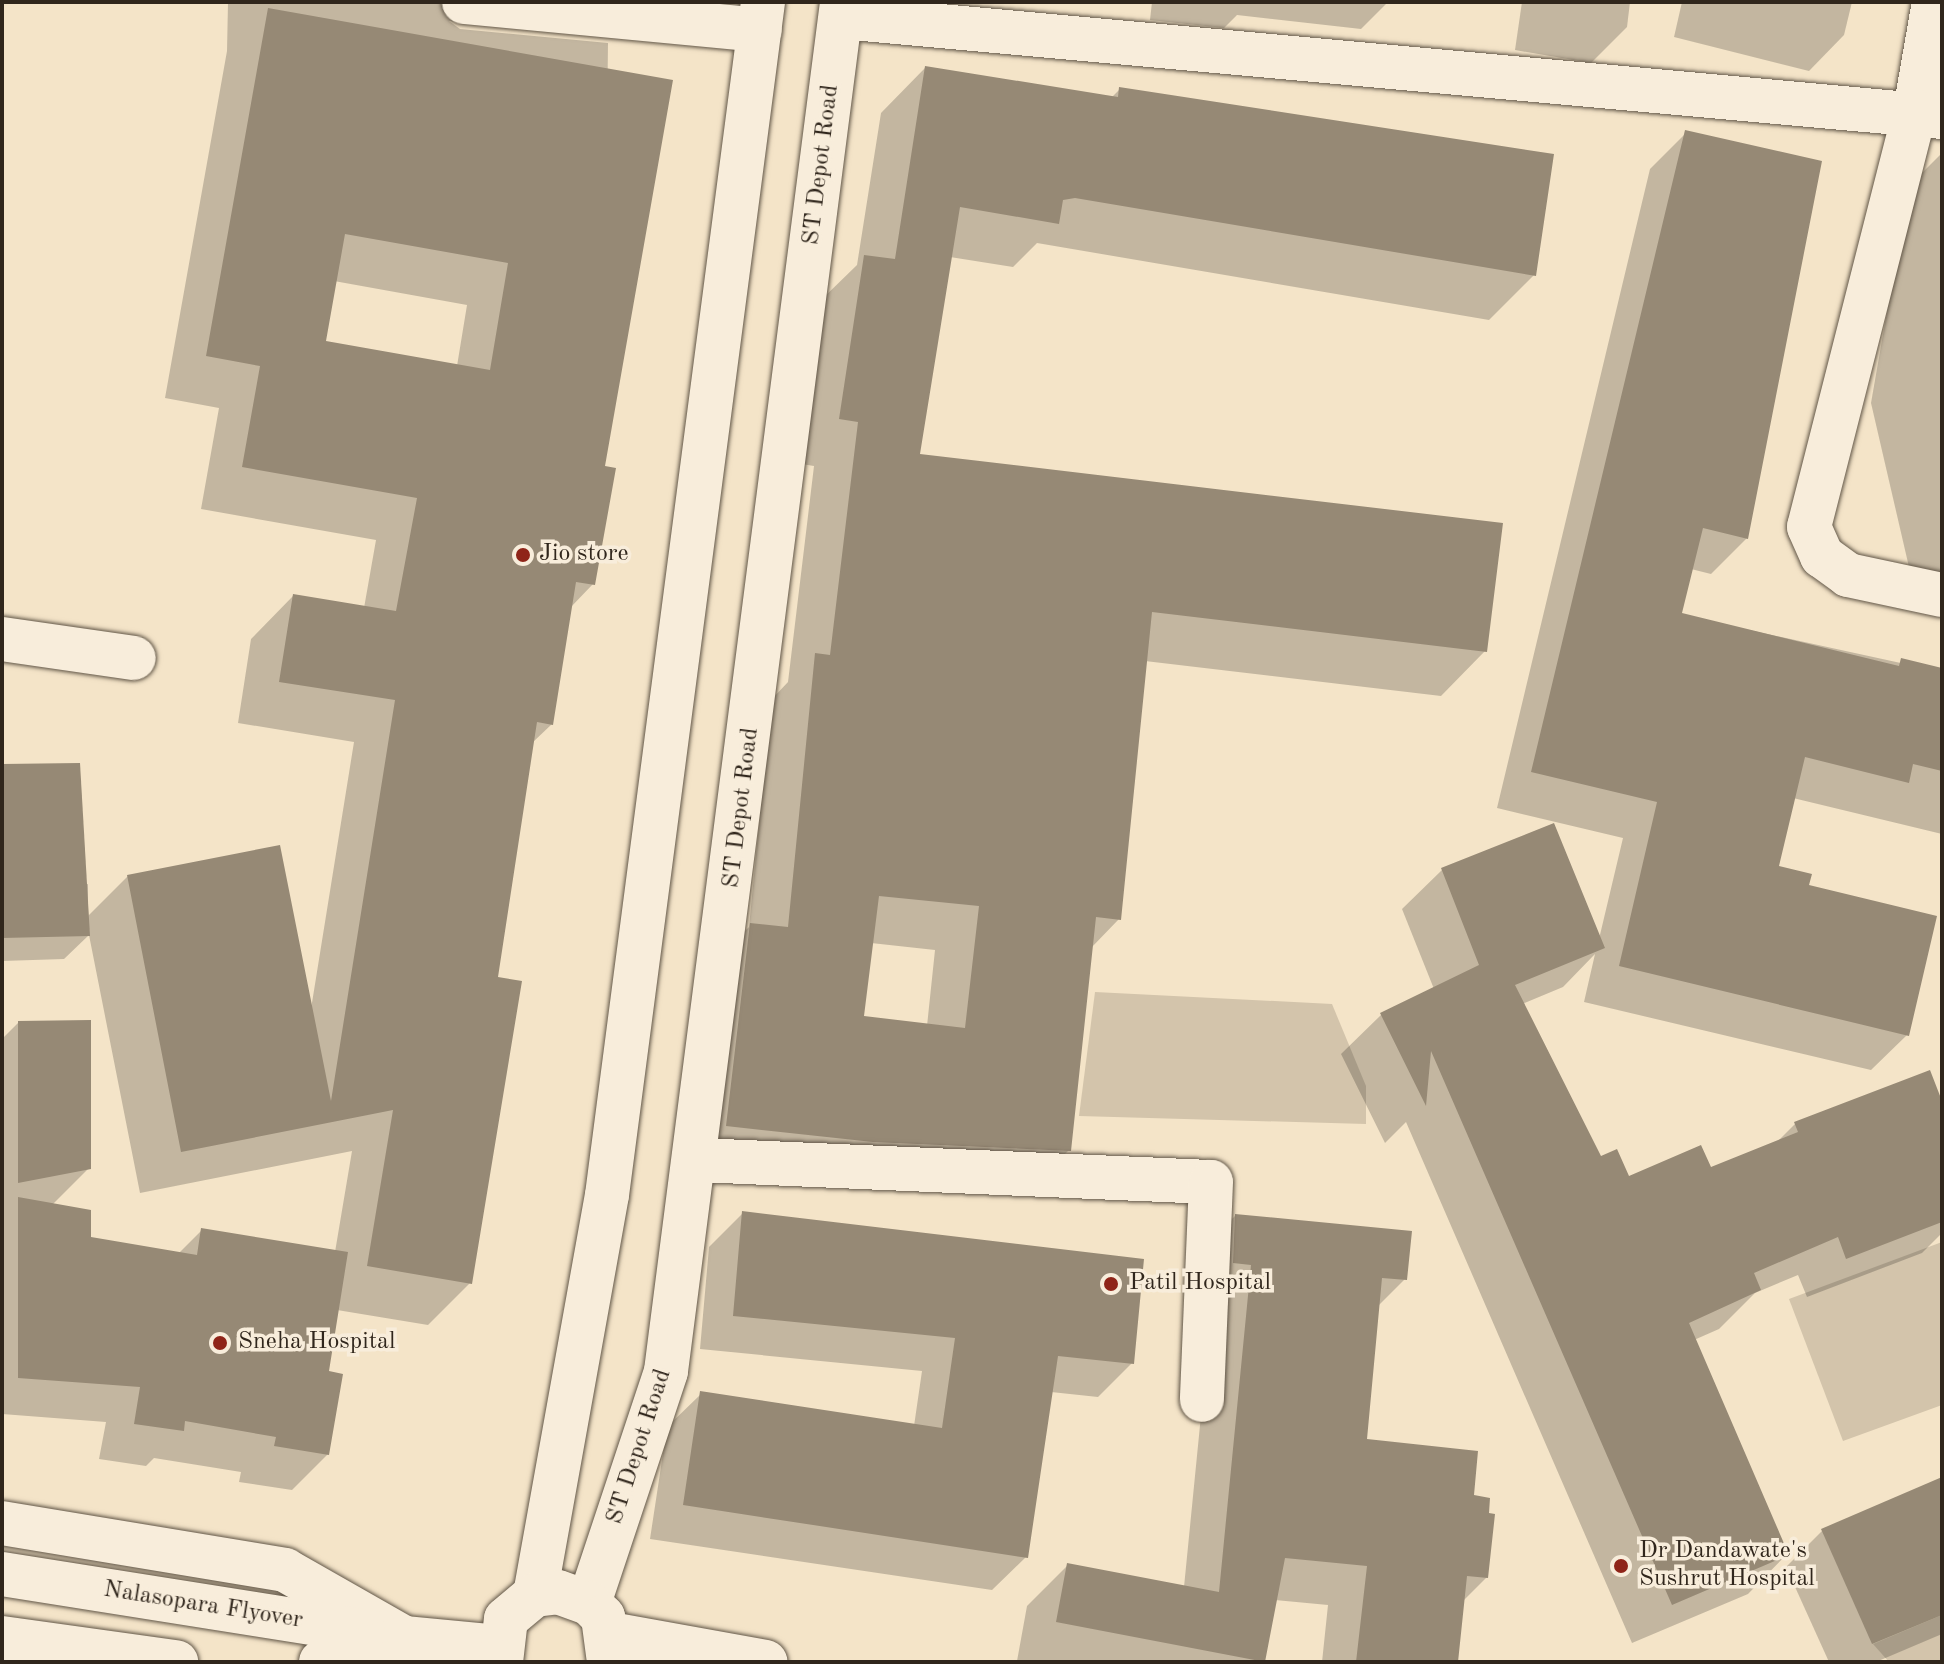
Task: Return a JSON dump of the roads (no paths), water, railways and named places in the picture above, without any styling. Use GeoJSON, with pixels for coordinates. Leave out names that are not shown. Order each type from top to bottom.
{"type":"FeatureCollection","features":[{"type":"Feature","properties":{"kind":"street"},"geometry":{"type":"LineString","coordinates":[[464,2],[762,16],[607,1195],[535,1595]]}},
{"type":"Feature","properties":{"kind":"street"},"geometry":{"type":"LineString","coordinates":[[1934,2],[1929,114],[1809,527],[1822,556],[1848,575],[1942,595]]}},
{"type":"Feature","properties":{"kind":"street"},"geometry":{"type":"LineString","coordinates":[[842,9],[1929,114]]}},
{"type":"Feature","properties":{"kind":"street","name":"ST Depot Road"},"geometry":{"type":"LineString","coordinates":[[603,1633],[666,1371],[698,1160],[842,9]]}},
{"type":"Feature","properties":{"kind":"street"},"geometry":{"type":"LineString","coordinates":[[2,639],[134,658]]}},
{"type":"Feature","properties":{"kind":"street"},"geometry":{"type":"LineString","coordinates":[[698,1160],[1211,1182],[1202,1400]]}},
{"type":"Feature","properties":{"kind":"street"},"geometry":{"type":"LineString","coordinates":[[2,1523],[285,1570],[404,1638]]}},
{"type":"Feature","properties":{"kind":"street","name":"Nalasopara Flyover"},"geometry":{"type":"LineString","coordinates":[[2,1574],[500,1654]]}},
{"type":"Feature","properties":{"kind":"street"},"geometry":{"type":"LineString","coordinates":[[500,1654],[506,1619],[535,1595],[573,1594],[603,1633],[765,1662]]}},
{"type":"Feature","properties":{"kind":"street"},"geometry":{"type":"LineString","coordinates":[[2,1638],[176,1662]]}},
{"type":"Feature","properties":{"kind":"street"},"geometry":{"type":"LineString","coordinates":[[321,1662],[404,1638]]}},
{"type":"Feature","properties":{"kind":"place","name":"Jio store"},"geometry":{"type":"Point","coordinates":[523,555]}},
{"type":"Feature","properties":{"kind":"place","name":"Patil Hospital"},"geometry":{"type":"Point","coordinates":[1111,1284]}},
{"type":"Feature","properties":{"kind":"place","name":"Sneha Hospital"},"geometry":{"type":"Point","coordinates":[220,1343]}},
{"type":"Feature","properties":{"kind":"place","name":"Dr Dandawate's Sushrut Hospital"},"geometry":{"type":"Point","coordinates":[1621,1566]}}]}
